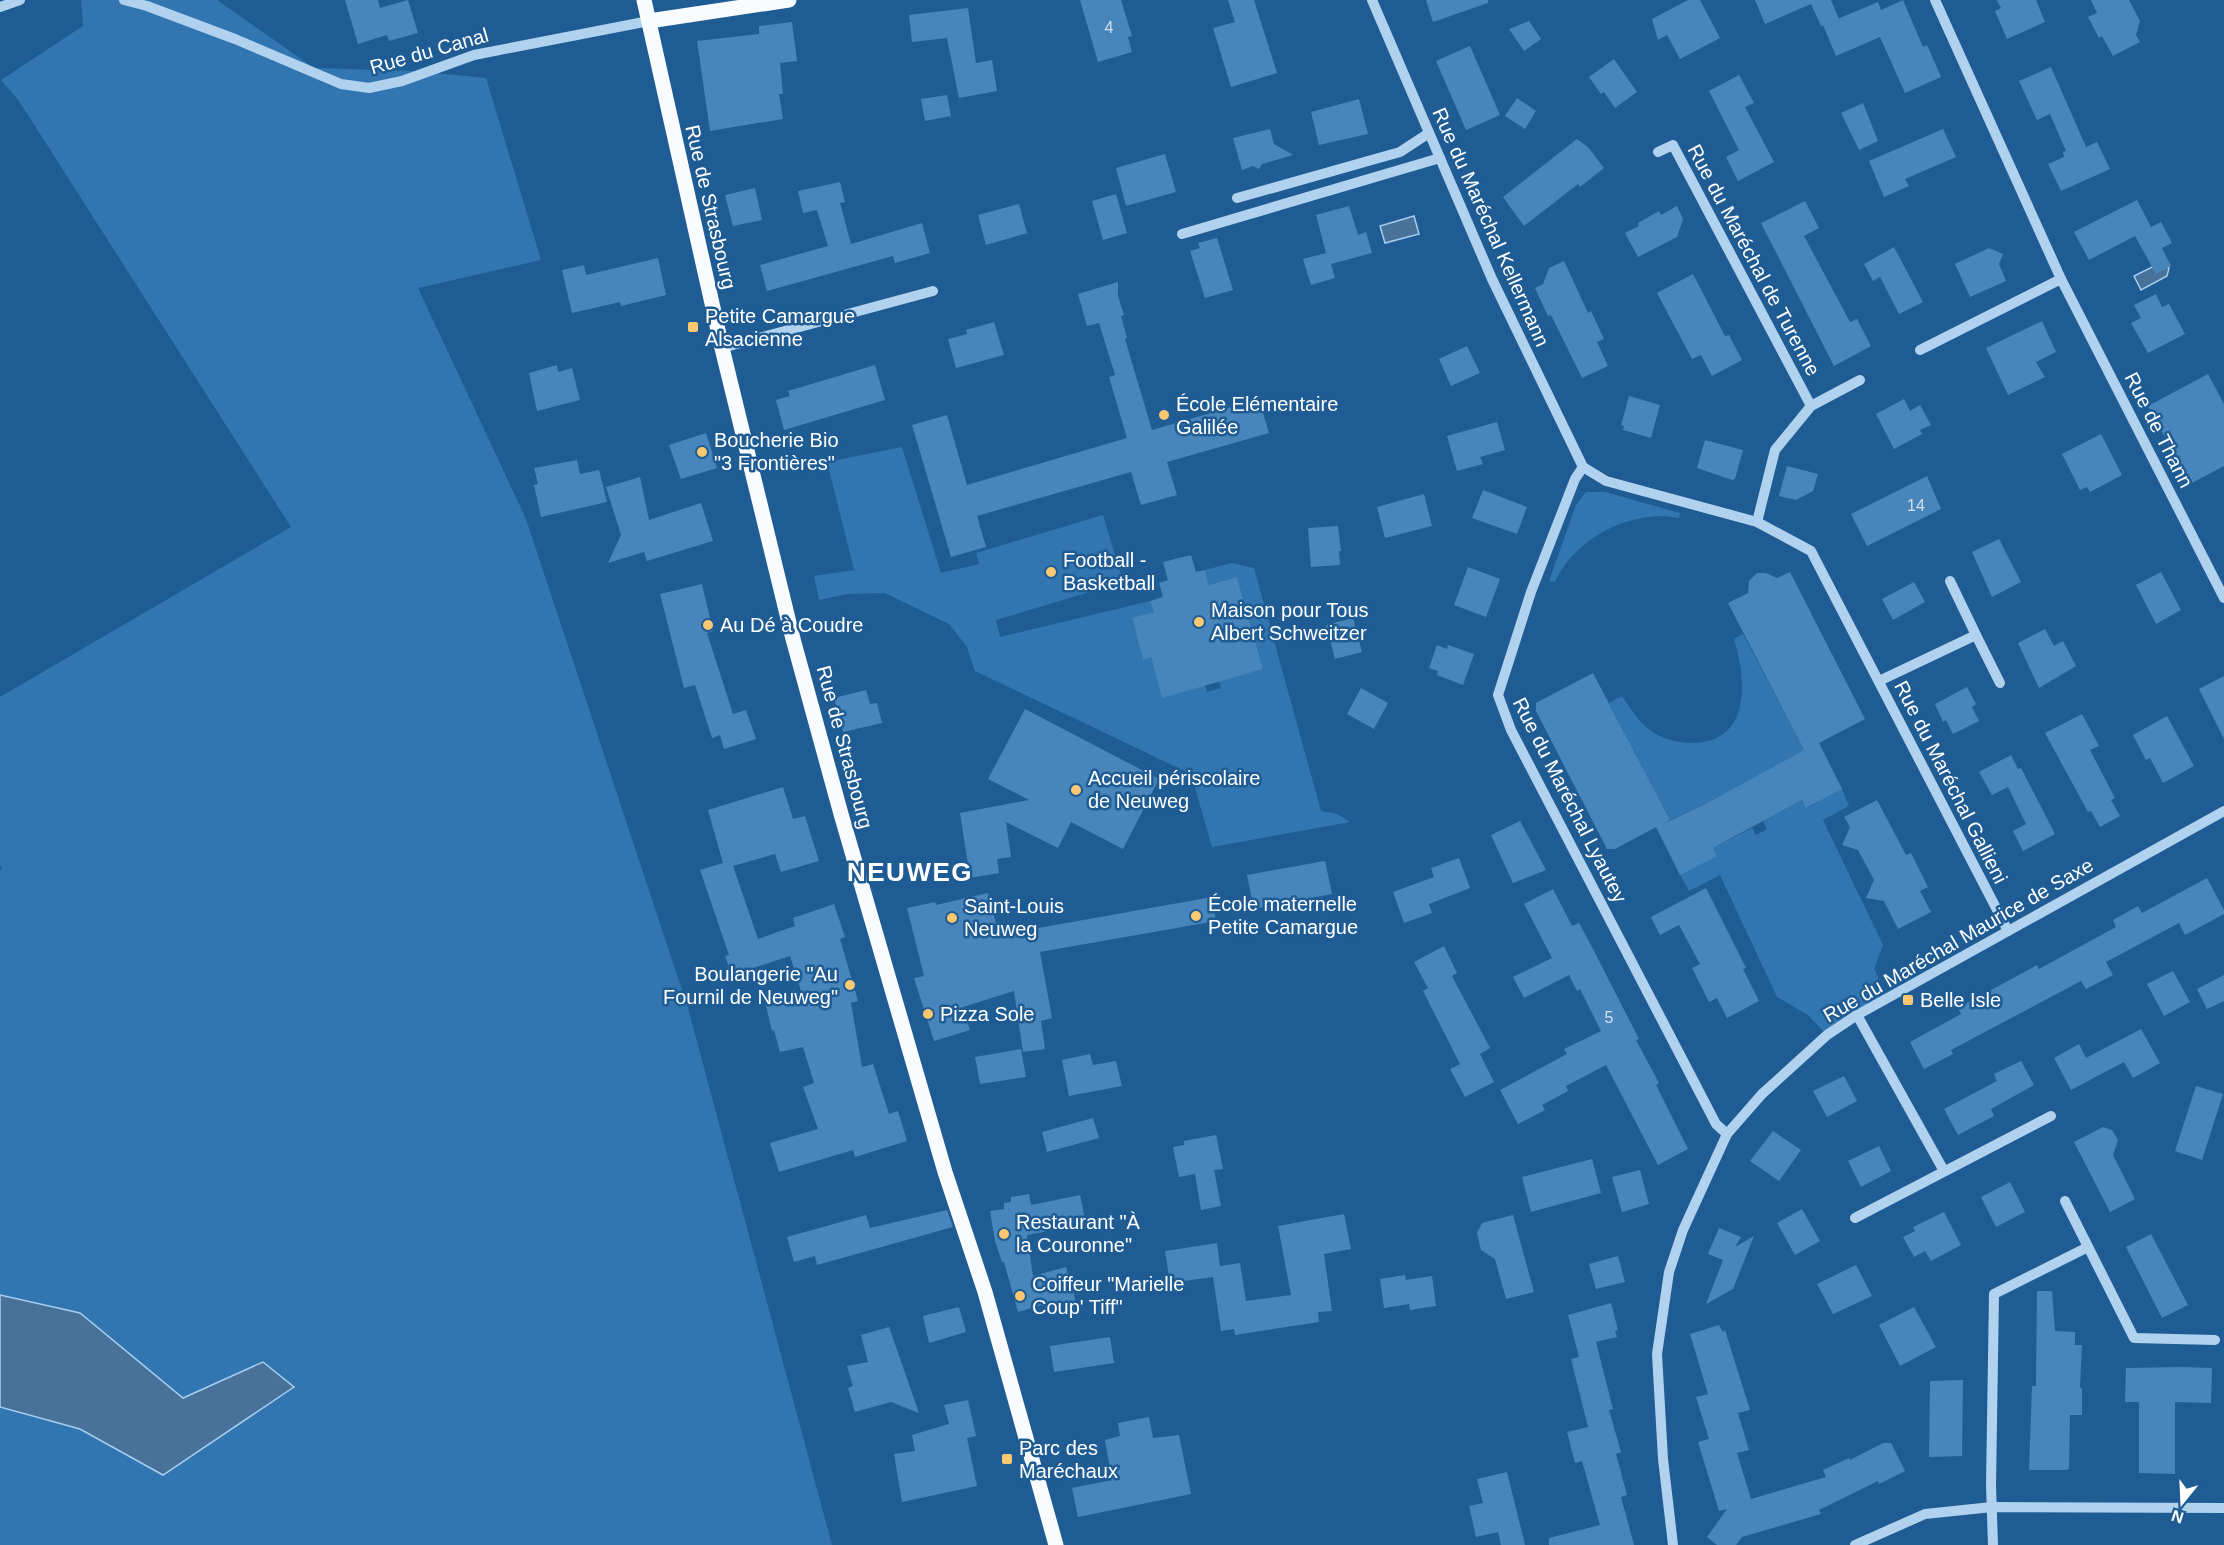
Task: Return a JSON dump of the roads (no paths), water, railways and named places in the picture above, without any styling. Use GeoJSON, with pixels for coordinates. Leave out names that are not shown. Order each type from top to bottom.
{"type":"FeatureCollection","features":[{"type":"Feature","properties":{"kind":"main road","name":"Rue de Strasbourg"},"geometry":{"type":"LineString","coordinates":[[644,0],[722,348],[780,586],[841,814],[945,1172],[985,1292],[1056,1545]]}},
{"type":"Feature","properties":{"kind":"main road"},"geometry":{"type":"LineString","coordinates":[[649,21],[789,0]]}},
{"type":"Feature","properties":{"kind":"street"},"geometry":{"type":"LineString","coordinates":[[0,7],[20,0]]}},
{"type":"Feature","properties":{"kind":"street","name":"Rue du Canal"},"geometry":{"type":"LineString","coordinates":[[124,0],[204,27],[341,84],[369,88],[402,81],[474,56],[649,21]]}},
{"type":"Feature","properties":{"kind":"street","name":"Rue du Maréchal Kellermann"},"geometry":{"type":"LineString","coordinates":[[1372,0],[1492,279],[1582,467]]}},
{"type":"Feature","properties":{"kind":"street","name":"Rue de Thann"},"geometry":{"type":"LineString","coordinates":[[1935,0],[2061,279],[2224,598]]}},
{"type":"Feature","properties":{"kind":"street"},"geometry":{"type":"LineString","coordinates":[[1237,198],[1400,152],[1429,133]]}},
{"type":"Feature","properties":{"kind":"street","name":"Rue du Maréchal de Turenne"},"geometry":{"type":"LineString","coordinates":[[1658,152],[1673,145],[1811,406]]}},
{"type":"Feature","properties":{"kind":"street"},"geometry":{"type":"LineString","coordinates":[[1182,234],[1440,158]]}},
{"type":"Feature","properties":{"kind":"street"},"geometry":{"type":"LineString","coordinates":[[1920,350],[2061,279]]}},
{"type":"Feature","properties":{"kind":"street"},"geometry":{"type":"LineString","coordinates":[[722,348],[933,291]]}},
{"type":"Feature","properties":{"kind":"street","name":"Rue du Maréchal de Turenne"},"geometry":{"type":"LineString","coordinates":[[1757,522],[1775,450],[1811,406],[1860,380]]}},
{"type":"Feature","properties":{"kind":"street","name":"Rue du Maréchal Gallieni"},"geometry":{"type":"LineString","coordinates":[[1582,467],[1606,481],[1757,522],[1811,550],[2007,931]]}},
{"type":"Feature","properties":{"kind":"street","name":"Rue du Maréchal Lyautey"},"geometry":{"type":"LineString","coordinates":[[1582,467],[1531,592],[1498,695],[1511,730],[1716,1124],[1727,1134]]}},
{"type":"Feature","properties":{"kind":"street"},"geometry":{"type":"LineString","coordinates":[[1950,581],[2000,683]]}},
{"type":"Feature","properties":{"kind":"street","name":"Rue du Maréchal Gallieni"},"geometry":{"type":"LineString","coordinates":[[1879,681],[1976,635]]}},
{"type":"Feature","properties":{"kind":"street","name":"Rue du Maréchal Maurice de Saxe"},"geometry":{"type":"LineString","coordinates":[[1672,1545],[1662,1459],[1657,1354],[1669,1272],[1683,1230],[1727,1134],[1762,1094],[1827,1035],[1857,1015],[2224,811]]}},
{"type":"Feature","properties":{"kind":"street"},"geometry":{"type":"LineString","coordinates":[[1857,1015],[1944,1171]]}},
{"type":"Feature","properties":{"kind":"street"},"geometry":{"type":"LineString","coordinates":[[1855,1218],[2051,1116]]}},
{"type":"Feature","properties":{"kind":"street"},"geometry":{"type":"LineString","coordinates":[[2065,1201],[2134,1338],[2215,1340]]}},
{"type":"Feature","properties":{"kind":"street"},"geometry":{"type":"LineString","coordinates":[[1993,1545],[1994,1294],[2088,1247]]}},
{"type":"Feature","properties":{"kind":"street"},"geometry":{"type":"LineString","coordinates":[[1855,1545],[1925,1514],[1992,1507],[2224,1508]]}},
{"type":"Feature","properties":{"kind":"place","name":"Petite Camargue Alsacienne"},"geometry":{"type":"Point","coordinates":[693,327]}},
{"type":"Feature","properties":{"kind":"place","name":"École Elémentaire Galilée"},"geometry":{"type":"Point","coordinates":[1164,415]}},
{"type":"Feature","properties":{"kind":"place","name":"Boucherie Bio \"3 Frontières\""},"geometry":{"type":"Point","coordinates":[702,452]}},
{"type":"Feature","properties":{"kind":"place","name":"Football - Basketball"},"geometry":{"type":"Point","coordinates":[1051,572]}},
{"type":"Feature","properties":{"kind":"place","name":"Maison pour Tous Albert Schweitzer"},"geometry":{"type":"Point","coordinates":[1199,622]}},
{"type":"Feature","properties":{"kind":"place","name":"Au Dé à Coudre"},"geometry":{"type":"Point","coordinates":[708,625]}},
{"type":"Feature","properties":{"kind":"place","name":"Accueil périscolaire de Neuweg"},"geometry":{"type":"Point","coordinates":[1076,790]}},
{"type":"Feature","properties":{"kind":"place","name":"École maternelle Petite Camargue"},"geometry":{"type":"Point","coordinates":[1196,916]}},
{"type":"Feature","properties":{"kind":"place","name":"Saint-Louis Neuweg"},"geometry":{"type":"Point","coordinates":[952,918]}},
{"type":"Feature","properties":{"kind":"place","name":"Boulangerie \"Au Fournil de Neuweg\""},"geometry":{"type":"Point","coordinates":[850,985]}},
{"type":"Feature","properties":{"kind":"place","name":"Belle Isle"},"geometry":{"type":"Point","coordinates":[1908,1000]}},
{"type":"Feature","properties":{"kind":"place","name":"Pizza Sole"},"geometry":{"type":"Point","coordinates":[928,1014]}},
{"type":"Feature","properties":{"kind":"place","name":"Restaurant \"À la Couronne\""},"geometry":{"type":"Point","coordinates":[1004,1234]}},
{"type":"Feature","properties":{"kind":"place","name":"Coiffeur \"Marielle Coup' Tiff\""},"geometry":{"type":"Point","coordinates":[1020,1296]}},
{"type":"Feature","properties":{"kind":"place","name":"Parc des Maréchaux"},"geometry":{"type":"Point","coordinates":[1007,1459]}},
{"type":"Feature","properties":{"kind":"district","name":"NEUWEG"},"geometry":{"type":"Point","coordinates":[910,872]}}]}
